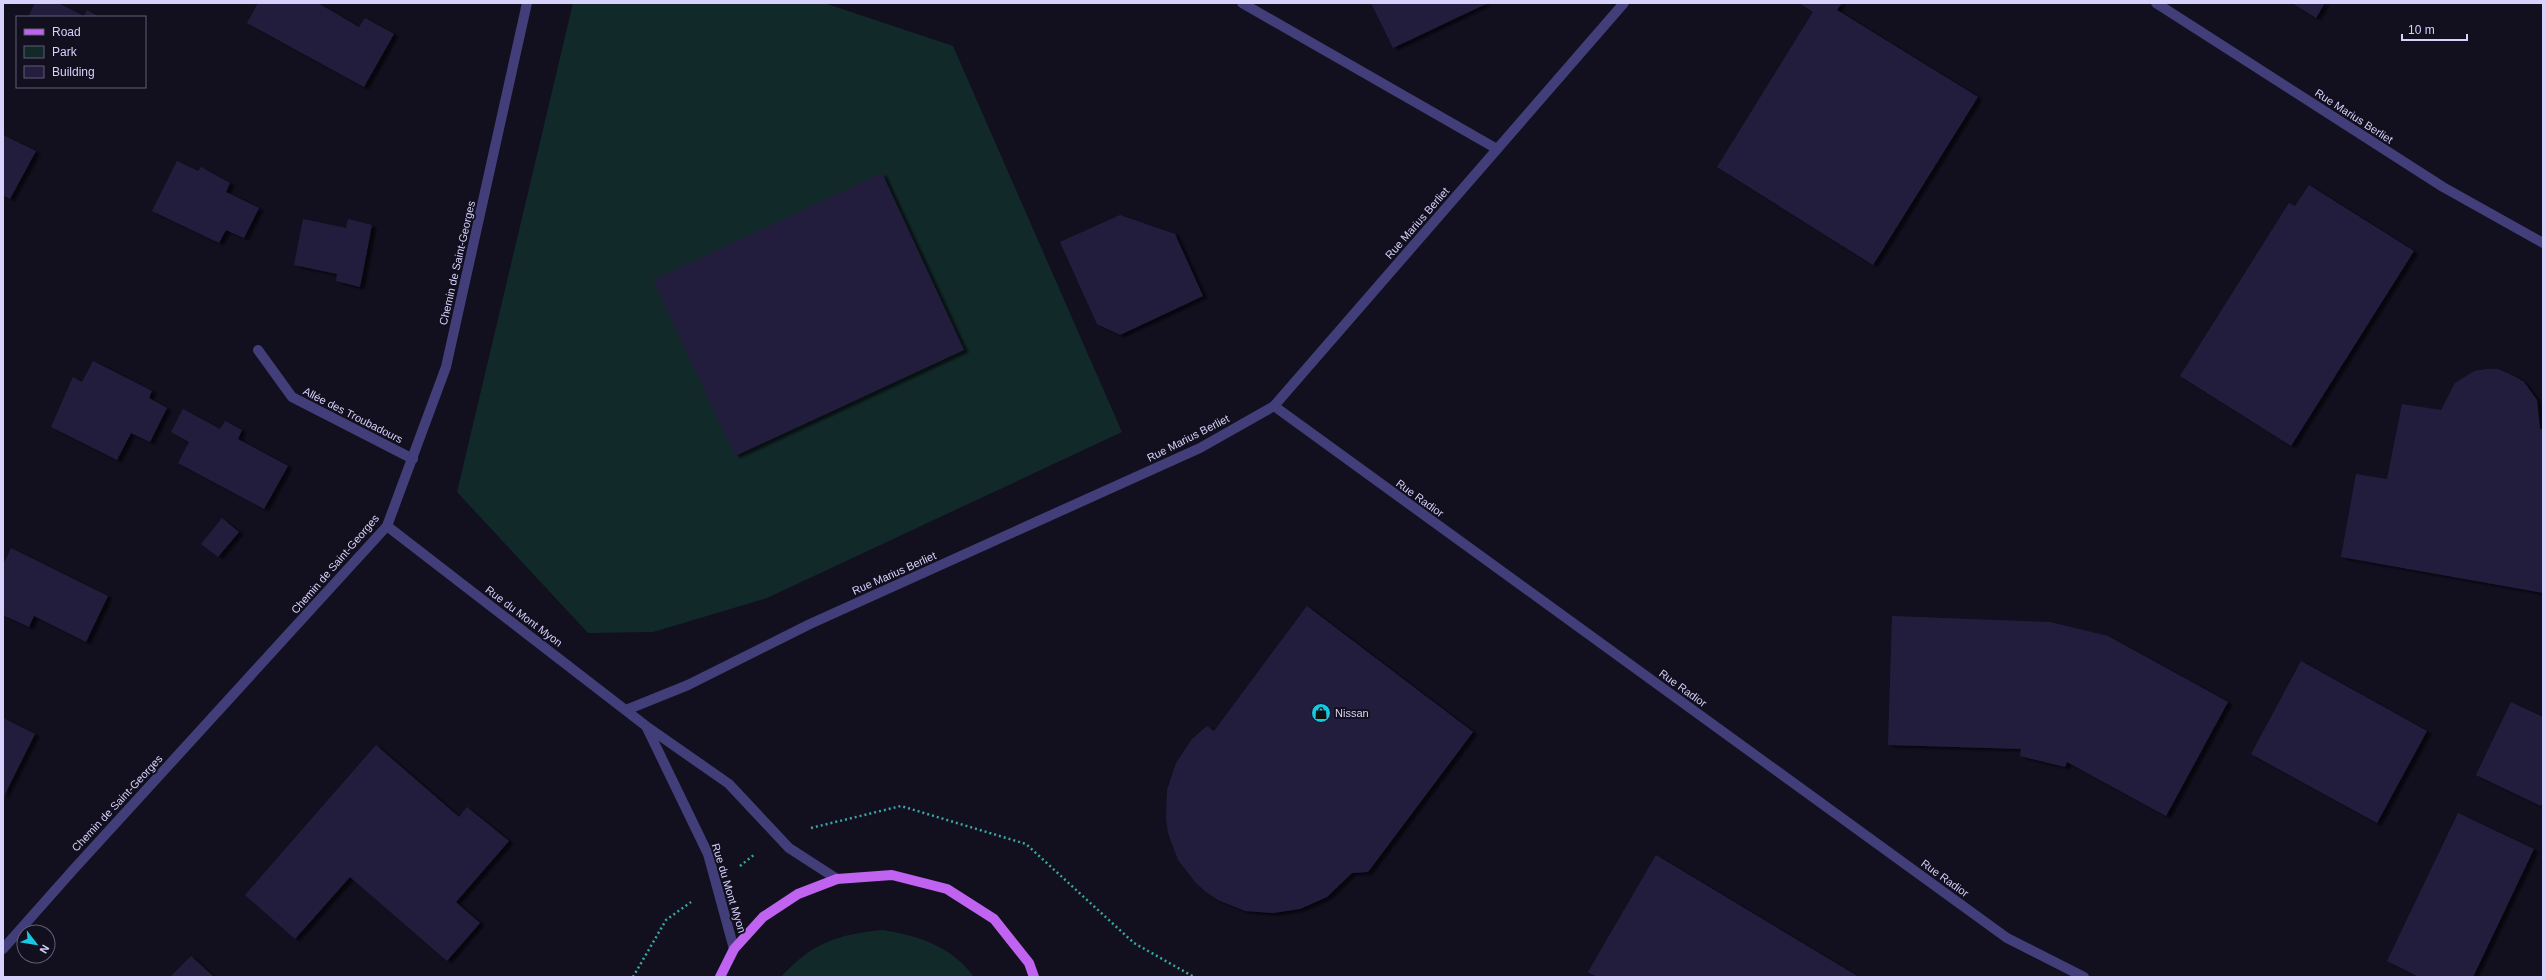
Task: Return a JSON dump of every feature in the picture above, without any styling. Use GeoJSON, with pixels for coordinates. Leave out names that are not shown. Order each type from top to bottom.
{"type":"FeatureCollection","features":[{"type":"Feature","properties":{"kind":"main road"},"geometry":{"type":"LineString","coordinates":[[720,977],[734,949],[763,917],[798,894],[837,879],[892,875],[947,889],[994,919],[1029,963],[1034,977]]}},
{"type":"Feature","properties":{"kind":"street","name":"Chemin de Saint-Georges"},"geometry":{"type":"LineString","coordinates":[[3,949],[73,870],[304,620],[387,526],[446,367],[527,3]]}},
{"type":"Feature","properties":{"kind":"street"},"geometry":{"type":"LineString","coordinates":[[1242,3],[1497,149]]}},
{"type":"Feature","properties":{"kind":"street","name":"Rue Marius Berliet"},"geometry":{"type":"LineString","coordinates":[[626,710],[688,685],[810,624],[1200,448],[1274,406],[1624,3]]}},
{"type":"Feature","properties":{"kind":"street","name":"Rue Marius Berliet"},"geometry":{"type":"LineString","coordinates":[[2156,3],[2443,187],[2543,243]]}},
{"type":"Feature","properties":{"kind":"street","name":"Allée des Troubadours"},"geometry":{"type":"LineString","coordinates":[[258,350],[292,397],[413,459]]}},
{"type":"Feature","properties":{"kind":"street","name":"Rue Radior"},"geometry":{"type":"LineString","coordinates":[[1274,406],[2008,938],[2084,977]]}},
{"type":"Feature","properties":{"kind":"street","name":"Rue du Mont Myon"},"geometry":{"type":"LineString","coordinates":[[387,526],[646,726],[729,784],[789,848],[837,879]]}},
{"type":"Feature","properties":{"kind":"street","name":"Rue du Mont Myon"},"geometry":{"type":"LineString","coordinates":[[646,726],[708,854],[734,949]]}},
{"type":"Feature","properties":{"kind":"green space"},"geometry":{"type":"Polygon","coordinates":[[[573,3],[824,3],[953,46],[1122,432],[767,598],[653,632],[588,633],[457,492],[573,3]]]}},
{"type":"Feature","properties":{"kind":"green space"},"geometry":{"type":"Polygon","coordinates":[[[883,930],[922,939],[945,950],[965,966],[974,977],[781,977],[803,956],[827,942],[853,934],[883,930]]]}},
{"type":"Feature","properties":{"kind":"building"},"geometry":{"type":"Polygon","coordinates":[[[35,3],[58,3],[84,16],[28,16],[35,3]]]}},
{"type":"Feature","properties":{"kind":"building"},"geometry":{"type":"Polygon","coordinates":[[[258,3],[318,3],[359,27],[365,18],[394,34],[364,87],[247,23],[258,3]]]}},
{"type":"Feature","properties":{"kind":"building"},"geometry":{"type":"Polygon","coordinates":[[[1371,3],[1488,3],[1393,48],[1371,3]]]}},
{"type":"Feature","properties":{"kind":"building"},"geometry":{"type":"Polygon","coordinates":[[[1799,3],[1842,3],[1837,10],[1978,97],[1873,265],[1717,167],[1813,12],[1799,3]]]}},
{"type":"Feature","properties":{"kind":"building"},"geometry":{"type":"Polygon","coordinates":[[[2292,3],[2325,3],[2316,18],[2292,3]]]}},
{"type":"Feature","properties":{"kind":"building"},"geometry":{"type":"Polygon","coordinates":[[[87,10],[98,16],[84,16],[87,10]]]}},
{"type":"Feature","properties":{"kind":"building"},"geometry":{"type":"Polygon","coordinates":[[[3,135],[36,151],[10,199],[3,195],[3,135]]]}},
{"type":"Feature","properties":{"kind":"building"},"geometry":{"type":"Polygon","coordinates":[[[177,161],[198,171],[201,167],[230,183],[226,192],[259,208],[244,238],[226,230],[219,243],[152,211],[177,161]]]}},
{"type":"Feature","properties":{"kind":"building"},"geometry":{"type":"Polygon","coordinates":[[[882,173],[964,350],[735,456],[653,280],[882,173]]]}},
{"type":"Feature","properties":{"kind":"building"},"geometry":{"type":"Polygon","coordinates":[[[2309,185],[2414,251],[2291,446],[2180,376],[2289,203],[2295,206],[2309,185]]]}},
{"type":"Feature","properties":{"kind":"building"},"geometry":{"type":"Polygon","coordinates":[[[1120,215],[1175,234],[1203,296],[1120,335],[1097,324],[1060,242],[1120,215]]]}},
{"type":"Feature","properties":{"kind":"building"},"geometry":{"type":"Polygon","coordinates":[[[303,219],[346,228],[348,219],[372,225],[360,287],[336,281],[337,274],[294,265],[303,219]]]}},
{"type":"Feature","properties":{"kind":"building"},"geometry":{"type":"Polygon","coordinates":[[[93,361],[152,391],[149,398],[167,408],[150,442],[131,433],[117,460],[51,427],[73,377],[82,382],[93,361]]]}},
{"type":"Feature","properties":{"kind":"building"},"geometry":{"type":"Polygon","coordinates":[[[2498,369],[2524,382],[2537,400],[2540,429],[2543,429],[2543,593],[2341,557],[2356,474],[2387,479],[2402,404],[2441,410],[2455,383],[2474,371],[2498,369]]]}},
{"type":"Feature","properties":{"kind":"building"},"geometry":{"type":"Polygon","coordinates":[[[183,409],[220,429],[225,421],[242,430],[238,439],[288,466],[264,509],[178,463],[189,442],[171,432],[183,409]]]}},
{"type":"Feature","properties":{"kind":"building"},"geometry":{"type":"Polygon","coordinates":[[[222,518],[239,532],[218,557],[201,544],[222,518]]]}},
{"type":"Feature","properties":{"kind":"building"},"geometry":{"type":"Polygon","coordinates":[[[11,548],[108,596],[86,642],[34,616],[29,627],[3,615],[3,565],[11,548]]]}},
{"type":"Feature","properties":{"kind":"building"},"geometry":{"type":"Polygon","coordinates":[[[1307,606],[1473,732],[1368,872],[1352,873],[1327,897],[1300,909],[1273,913],[1245,911],[1218,900],[1206,892],[1196,883],[1178,860],[1168,833],[1166,819],[1167,790],[1176,763],[1192,739],[1207,726],[1214,731],[1307,606]]]}},
{"type":"Feature","properties":{"kind":"building"},"geometry":{"type":"Polygon","coordinates":[[[1892,616],[2050,622],[2108,636],[2228,702],[2166,816],[2067,762],[2065,767],[2020,756],[2021,749],[1888,745],[1892,616]]]}},
{"type":"Feature","properties":{"kind":"building"},"geometry":{"type":"Polygon","coordinates":[[[2301,661],[2427,731],[2377,823],[2251,754],[2301,661]]]}},
{"type":"Feature","properties":{"kind":"building"},"geometry":{"type":"Polygon","coordinates":[[[2511,702],[2543,717],[2543,801],[2541,806],[2476,775],[2511,702]]]}},
{"type":"Feature","properties":{"kind":"building"},"geometry":{"type":"Polygon","coordinates":[[[3,718],[35,734],[3,798],[3,718]]]}},
{"type":"Feature","properties":{"kind":"building"},"geometry":{"type":"Polygon","coordinates":[[[376,745],[459,817],[467,807],[509,841],[456,902],[480,923],[447,961],[350,877],[295,939],[245,895],[376,745]]]}},
{"type":"Feature","properties":{"kind":"building"},"geometry":{"type":"Polygon","coordinates":[[[2458,813],[2534,849],[2473,977],[2419,977],[2387,961],[2458,813]]]}},
{"type":"Feature","properties":{"kind":"building"},"geometry":{"type":"Polygon","coordinates":[[[1656,855],[1859,977],[1597,977],[1588,972],[1656,855]]]}},
{"type":"Feature","properties":{"kind":"building"},"geometry":{"type":"Polygon","coordinates":[[[191,956],[214,977],[170,977],[191,956]]]}},
{"type":"Feature","properties":{"kind":"place","name":"Nissan"},"geometry":{"type":"Point","coordinates":[1321,713]}}]}
